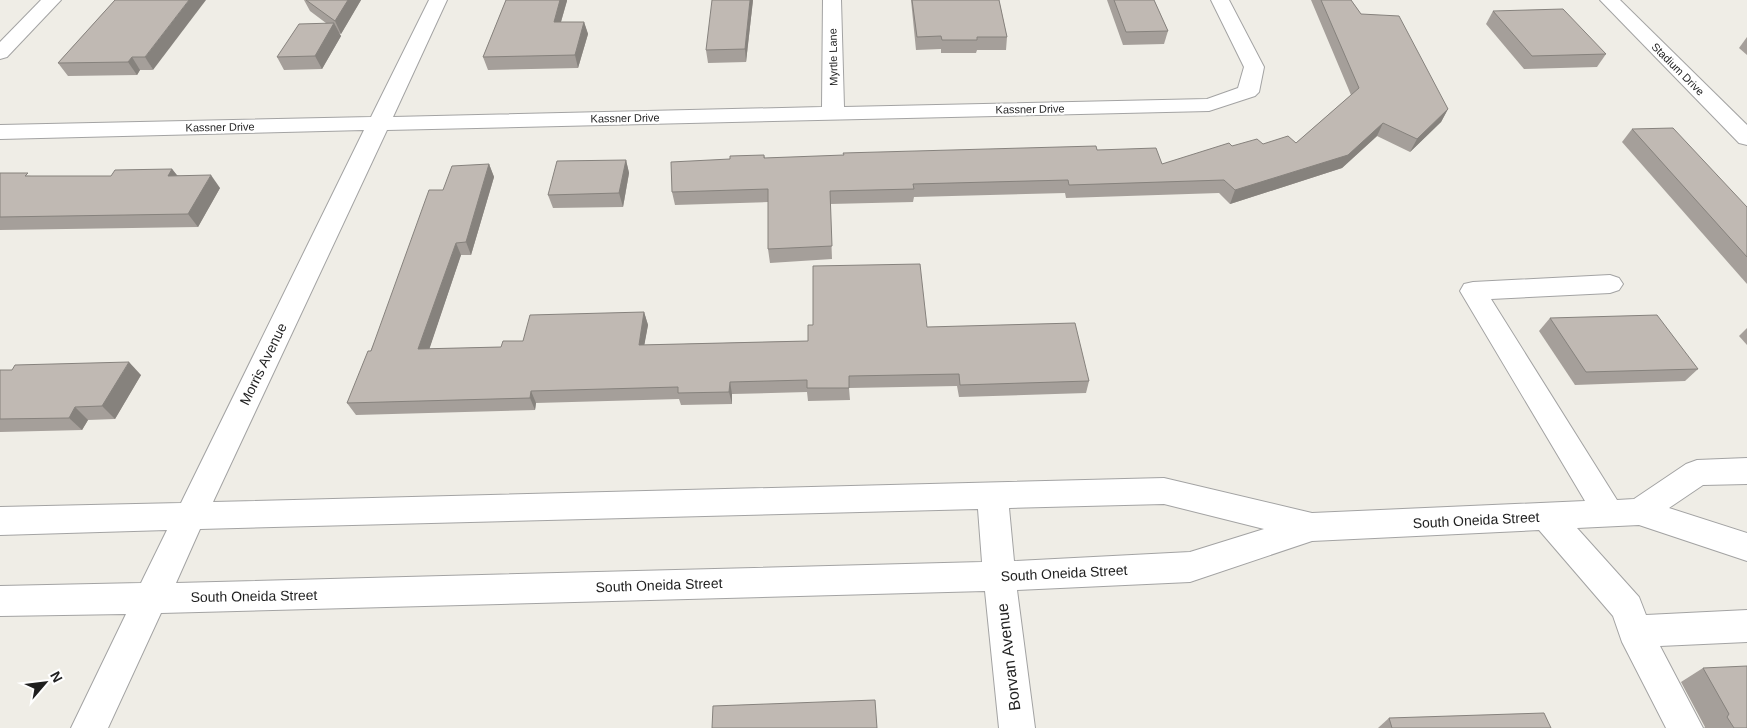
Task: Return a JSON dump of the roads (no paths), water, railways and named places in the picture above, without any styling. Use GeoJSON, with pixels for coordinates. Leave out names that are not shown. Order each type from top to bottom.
{"type":"FeatureCollection","features":[{"type":"Feature","properties":{"kind":"street"},"geometry":{"type":"LineString","coordinates":[[0,54],[52,0]]}},
{"type":"Feature","properties":{"kind":"street","name":"Morris Avenue"},"geometry":{"type":"LineString","coordinates":[[89,728],[438,0]]}},
{"type":"Feature","properties":{"kind":"street","name":"Myrtle Lane"},"geometry":{"type":"LineString","coordinates":[[832,0],[834,114]]}},
{"type":"Feature","properties":{"kind":"street","name":"Kassner Drive"},"geometry":{"type":"LineString","coordinates":[[0,132],[1209,105],[1248,92],[1254,67],[1220,0]]}},
{"type":"Feature","properties":{"kind":"street","name":"Stadium Drive"},"geometry":{"type":"LineString","coordinates":[[1609,0],[1747,138]]}},
{"type":"Feature","properties":{"kind":"street"},"geometry":{"type":"LineString","coordinates":[[1610,284],[1473,291],[1624,513],[1697,473],[1747,471]]}},
{"type":"Feature","properties":{"kind":"street","name":"South Oneida Street"},"geometry":{"type":"LineString","coordinates":[[0,521],[1164,491],[1312,527]]}},
{"type":"Feature","properties":{"kind":"street","name":"Borvan Avenue"},"geometry":{"type":"LineString","coordinates":[[992,496],[999,576],[1017,728]]}},
{"type":"Feature","properties":{"kind":"street","name":"South Oneida Street"},"geometry":{"type":"LineString","coordinates":[[0,601],[150,599],[999,576],[1190,566],[1312,527],[1624,513],[1747,547]]}},
{"type":"Feature","properties":{"kind":"street"},"geometry":{"type":"LineString","coordinates":[[1547,516],[1627,608],[1634,631],[1685,728]]}},
{"type":"Feature","properties":{"kind":"street"},"geometry":{"type":"LineString","coordinates":[[1634,631],[1747,626]]}}]}
